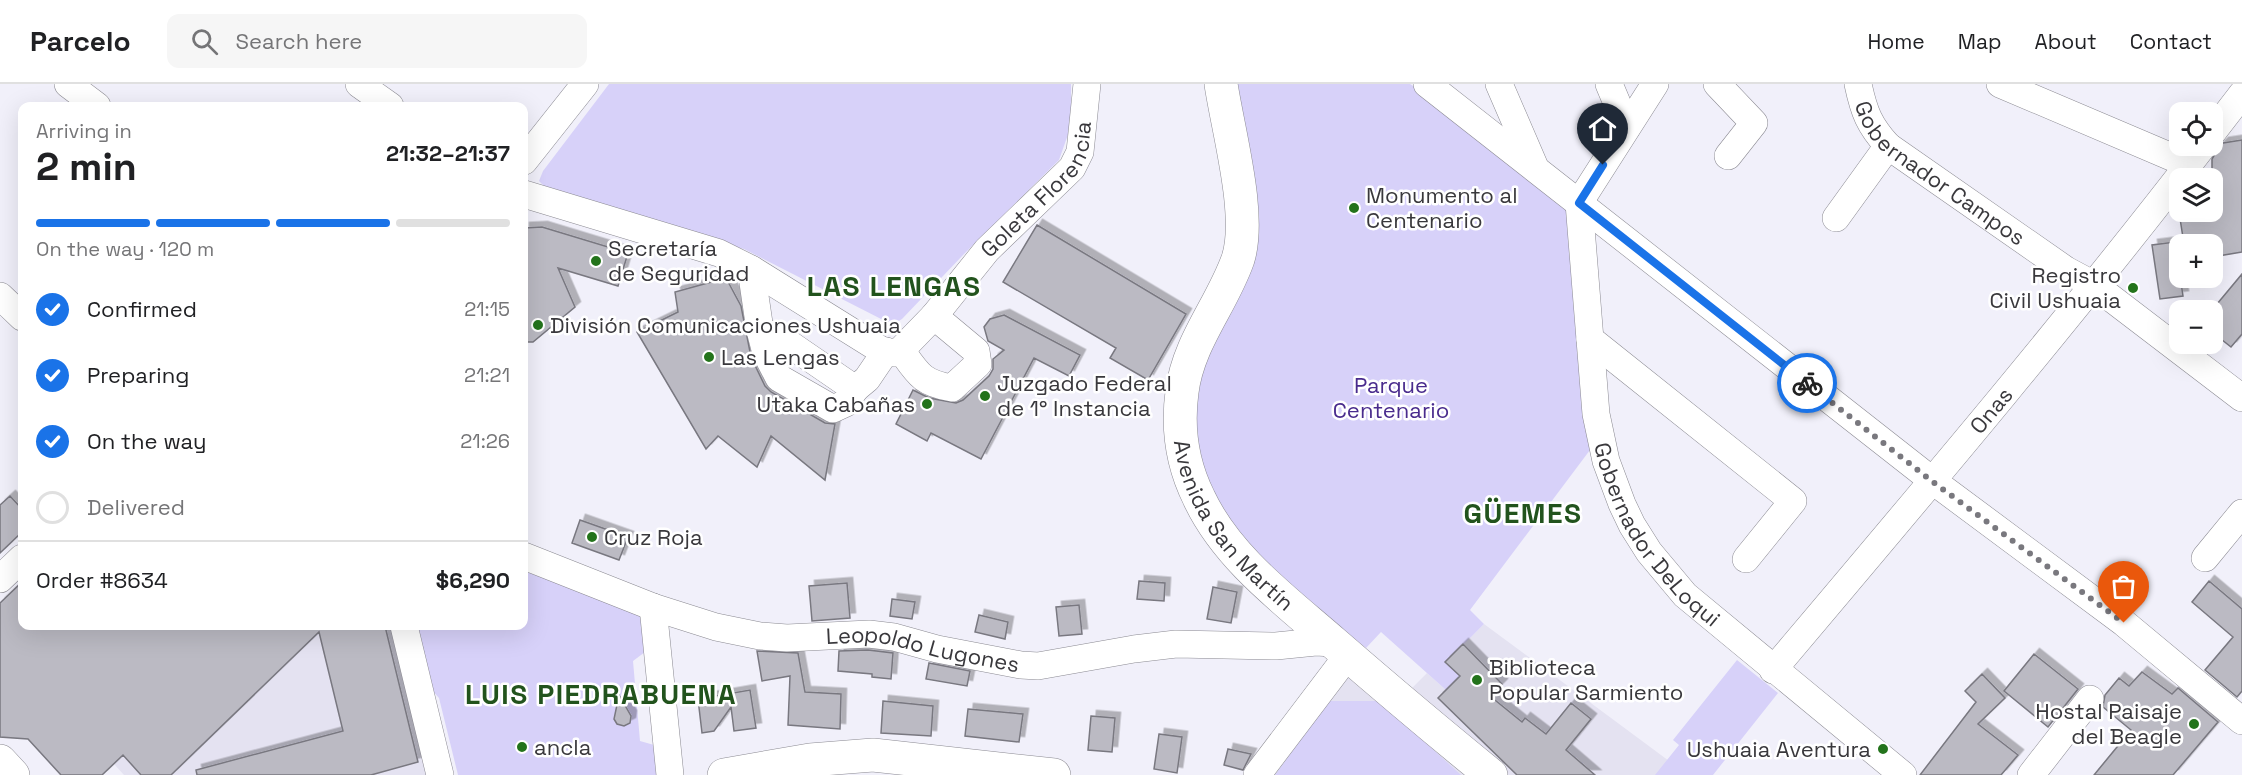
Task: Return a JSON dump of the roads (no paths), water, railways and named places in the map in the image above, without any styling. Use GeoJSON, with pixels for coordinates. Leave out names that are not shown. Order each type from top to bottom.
{"type":"FeatureCollection","features":[{"type":"Feature","properties":{"kind":"main road","name":"Avenida San Martín"},"geometry":{"type":"LineString","coordinates":[[1221,84],[1241,202],[1242,242],[1238,259],[1194,346],[1187,367],[1182,393],[1182,447],[1189,474],[1200,500],[1216,527],[1258,577],[1491,775]]}},
{"type":"Feature","properties":{"kind":"main road"},"geometry":{"type":"LineString","coordinates":[[724,775],[810,760],[873,755],[1054,775]]}},
{"type":"Feature","properties":{"kind":"main road"},"geometry":{"type":"LineString","coordinates":[[0,761],[13,775]]}},
{"type":"Feature","properties":{"kind":"street"},"geometry":{"type":"LineString","coordinates":[[68,84],[92,102]]}},
{"type":"Feature","properties":{"kind":"street"},"geometry":{"type":"LineString","coordinates":[[359,84],[384,102]]}},
{"type":"Feature","properties":{"kind":"street"},"geometry":{"type":"LineString","coordinates":[[528,156],[585,84]]}},
{"type":"Feature","properties":{"kind":"street","name":"Goleta Florencia"},"geometry":{"type":"LineString","coordinates":[[751,269],[760,330],[785,341],[855,389],[893,350],[934,316],[987,250],[1072,168],[1080,152],[1087,84]]}},
{"type":"Feature","properties":{"kind":"street"},"geometry":{"type":"LineString","coordinates":[[1427,84],[1933,482],[2124,623],[2242,721]]}},
{"type":"Feature","properties":{"kind":"street"},"geometry":{"type":"LineString","coordinates":[[1499,84],[1536,170]]}},
{"type":"Feature","properties":{"kind":"street"},"geometry":{"type":"LineString","coordinates":[[1609,84],[1628,127]]}},
{"type":"Feature","properties":{"kind":"street"},"geometry":{"type":"LineString","coordinates":[[1579,203],[1655,84]]}},
{"type":"Feature","properties":{"kind":"street"},"geometry":{"type":"LineString","coordinates":[[1717,84],[1754,123],[1728,156]]}},
{"type":"Feature","properties":{"kind":"street","name":"Gobernador Campos"},"geometry":{"type":"LineString","coordinates":[[1858,84],[1863,110],[1874,130],[1888,146],[2066,270],[2094,285],[2242,398]]}},
{"type":"Feature","properties":{"kind":"street"},"geometry":{"type":"LineString","coordinates":[[2000,84],[2169,146]]}},
{"type":"Feature","properties":{"kind":"street"},"geometry":{"type":"LineString","coordinates":[[2223,119],[2242,94]]}},
{"type":"Feature","properties":{"kind":"street"},"geometry":{"type":"LineString","coordinates":[[1836,218],[1888,146]]}},
{"type":"Feature","properties":{"kind":"street","name":"Onas"},"geometry":{"type":"LineString","coordinates":[[1773,670],[1933,482],[2094,285],[2194,156]]}},
{"type":"Feature","properties":{"kind":"street"},"geometry":{"type":"LineString","coordinates":[[528,195],[718,253],[751,269],[881,350],[893,350],[917,373],[934,385],[952,388],[978,364],[976,351],[934,316]]}},
{"type":"Feature","properties":{"kind":"street","name":"Gobernador DeLoqui"},"geometry":{"type":"LineString","coordinates":[[1579,203],[1596,414],[1605,460],[1632,525],[1655,560],[1684,595],[1903,775]]}},
{"type":"Feature","properties":{"kind":"street"},"geometry":{"type":"LineString","coordinates":[[0,296],[18,313]]}},
{"type":"Feature","properties":{"kind":"street"},"geometry":{"type":"LineString","coordinates":[[1590,339],[1793,501],[1746,559]]}},
{"type":"Feature","properties":{"kind":"street"},"geometry":{"type":"LineString","coordinates":[[2205,558],[2242,513]]}},
{"type":"Feature","properties":{"kind":"street","name":"Leopoldo Lugones"},"geometry":{"type":"LineString","coordinates":[[528,558],[653,608],[716,627],[760,636],[787,638],[869,634],[1002,662],[1038,666],[1176,644],[1276,646],[1316,642],[1341,649]]}},
{"type":"Feature","properties":{"kind":"street"},"geometry":{"type":"LineString","coordinates":[[0,579],[18,562]]}},
{"type":"Feature","properties":{"kind":"street"},"geometry":{"type":"LineString","coordinates":[[653,608],[670,775]]}},
{"type":"Feature","properties":{"kind":"street"},"geometry":{"type":"LineString","coordinates":[[405,630],[440,775]]}},
{"type":"Feature","properties":{"kind":"street"},"geometry":{"type":"LineString","coordinates":[[1257,775],[1341,649]]}},
{"type":"Feature","properties":{"kind":"street"},"geometry":{"type":"LineString","coordinates":[[2031,775],[2090,699]]}},
{"type":"Feature","properties":{"kind":"place","name":"Monumento al Centenario"},"geometry":{"type":"Point","coordinates":[1354,208]}},
{"type":"Feature","properties":{"kind":"place","name":"Secretaría de Seguridad"},"geometry":{"type":"Point","coordinates":[596,261]}},
{"type":"Feature","properties":{"kind":"place","name":"Registro Civil Ushuaia"},"geometry":{"type":"Point","coordinates":[2133,288]}},
{"type":"Feature","properties":{"kind":"place","name":"División Comunicaciones Ushuaia"},"geometry":{"type":"Point","coordinates":[538,325]}},
{"type":"Feature","properties":{"kind":"place","name":"Las Lengas"},"geometry":{"type":"Point","coordinates":[709,357]}},
{"type":"Feature","properties":{"kind":"place","name":"Juzgado Federal de 1° Instancia"},"geometry":{"type":"Point","coordinates":[985,396]}},
{"type":"Feature","properties":{"kind":"place","name":"Utaka Cabañas"},"geometry":{"type":"Point","coordinates":[927,404]}},
{"type":"Feature","properties":{"kind":"place","name":"Cruz Roja"},"geometry":{"type":"Point","coordinates":[592,537]}},
{"type":"Feature","properties":{"kind":"place","name":"Biblioteca Popular Sarmiento"},"geometry":{"type":"Point","coordinates":[1477,680]}},
{"type":"Feature","properties":{"kind":"place","name":"Hostal Paisaje del Beagle"},"geometry":{"type":"Point","coordinates":[2194,724]}},
{"type":"Feature","properties":{"kind":"place","name":"ancla"},"geometry":{"type":"Point","coordinates":[522,747]}},
{"type":"Feature","properties":{"kind":"place","name":"Ushuaia Aventura"},"geometry":{"type":"Point","coordinates":[1883,749]}},
{"type":"Feature","properties":{"kind":"district","name":"LAS LENGAS"},"geometry":{"type":"Point","coordinates":[894,286]}},
{"type":"Feature","properties":{"kind":"district","name":"GÜEMES"},"geometry":{"type":"Point","coordinates":[1523,513]}},
{"type":"Feature","properties":{"kind":"district","name":"LUIS PIEDRABUENA"},"geometry":{"type":"Point","coordinates":[601,694]}},
{"type":"Feature","properties":{"kind":"park label","name":"Parque Centenario"},"geometry":{"type":"Point","coordinates":[1391,398]}}]}
